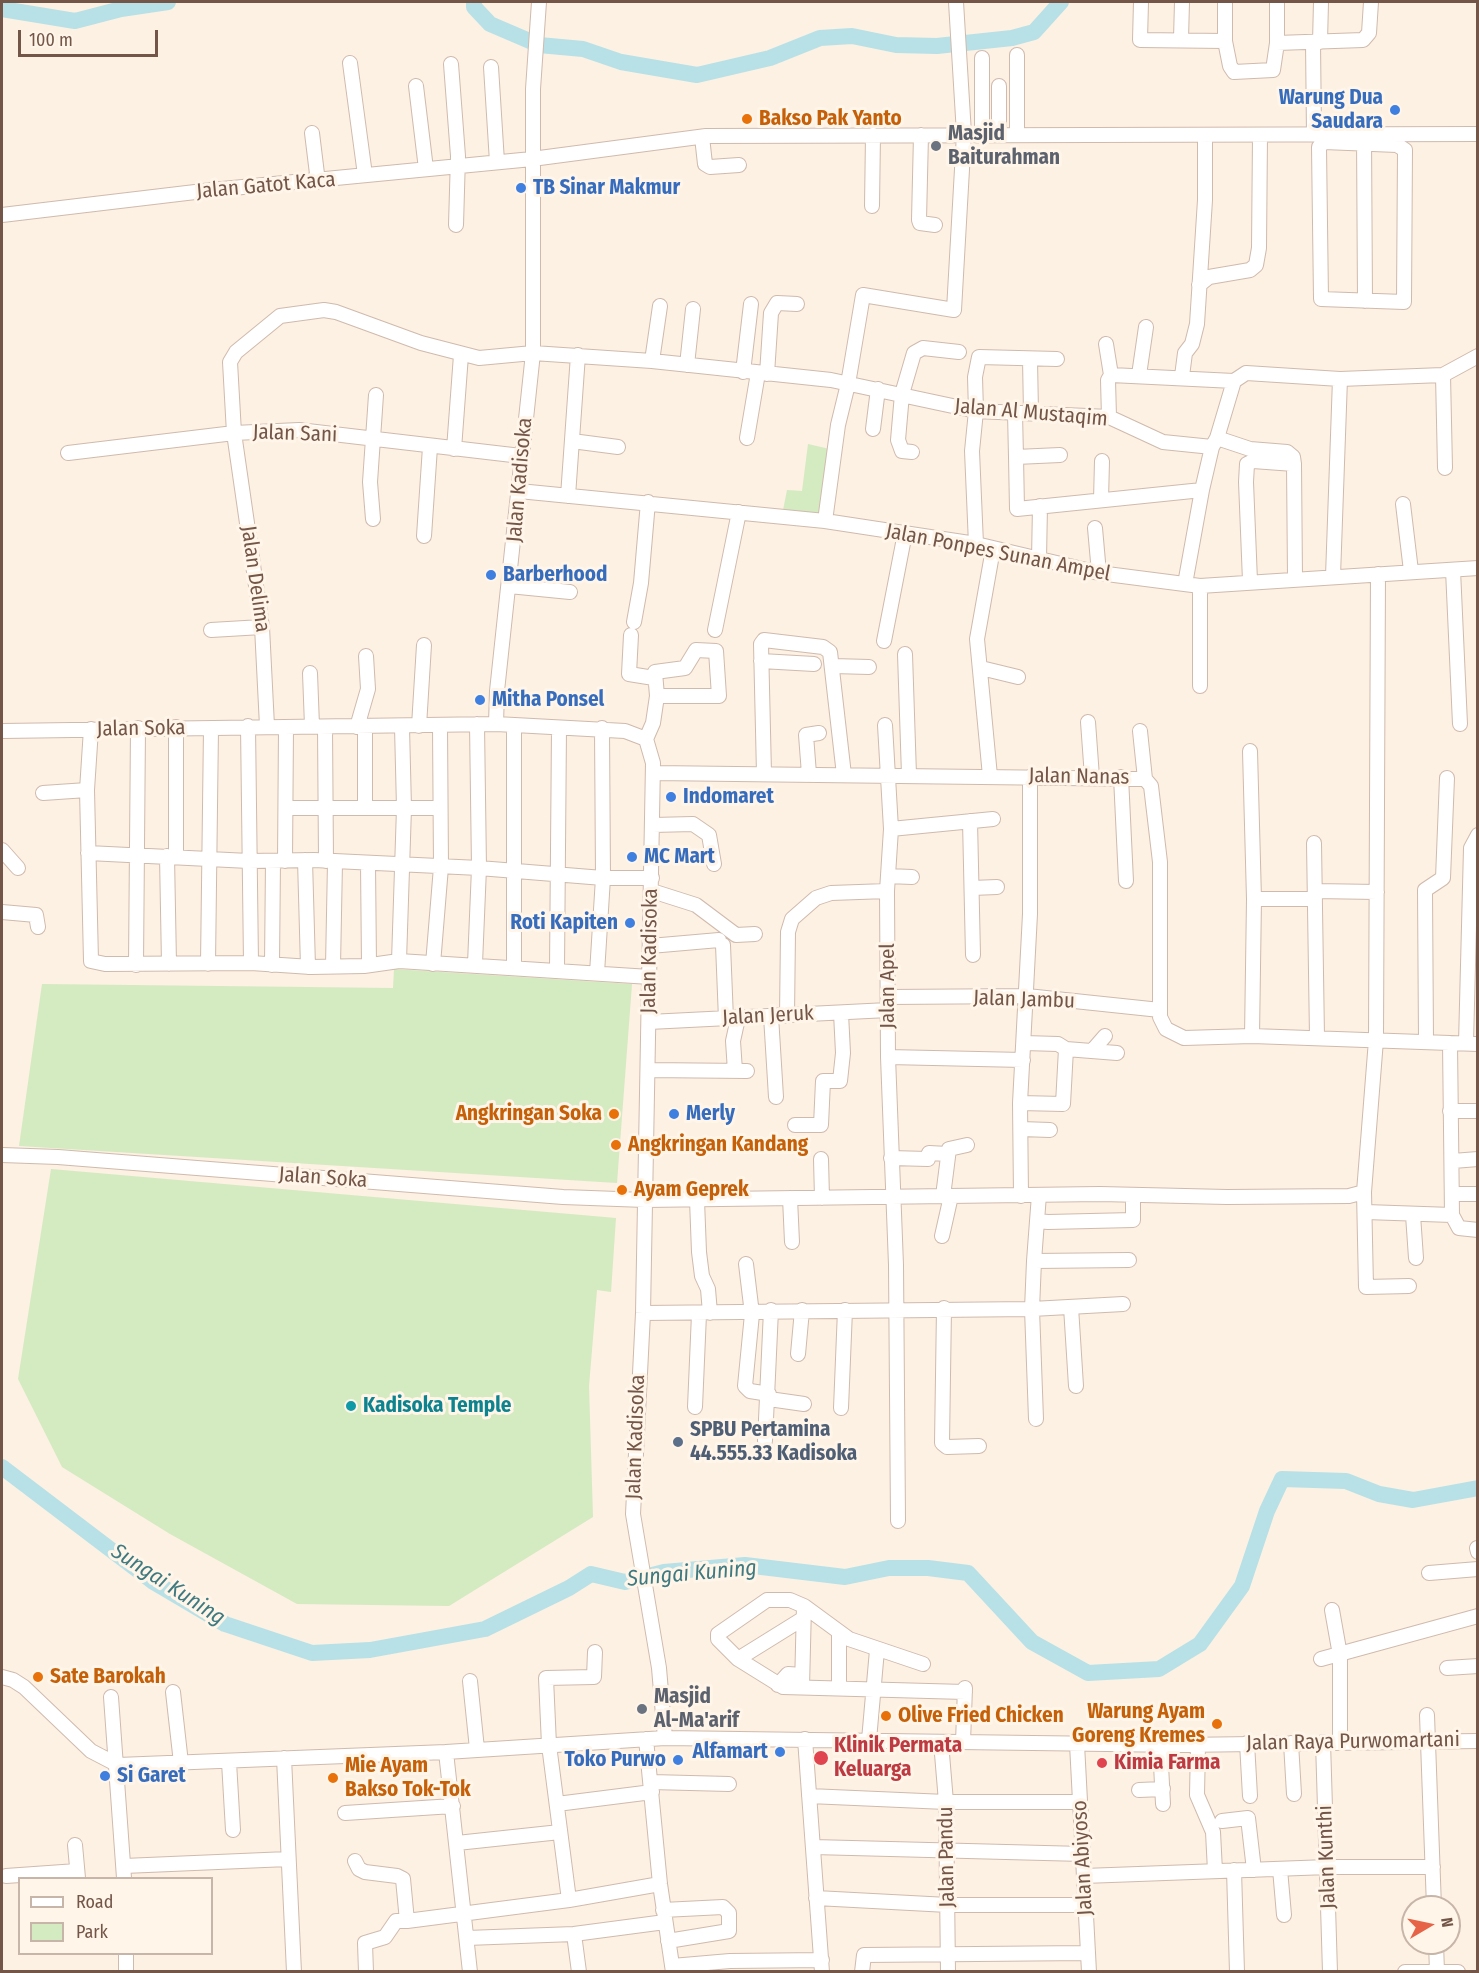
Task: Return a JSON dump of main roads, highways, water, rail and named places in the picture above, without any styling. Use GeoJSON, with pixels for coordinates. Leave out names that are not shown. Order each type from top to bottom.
{"type":"FeatureCollection","features":[{"type":"Feature","properties":{"kind":"waterway"},"geometry":{"type":"LineString","coordinates":[[2,9],[75,21],[121,9],[168,2]]}},
{"type":"Feature","properties":{"kind":"waterway"},"geometry":{"type":"LineString","coordinates":[[474,2],[474,7],[490,24],[539,45],[583,49],[621,62],[697,75],[770,58],[820,38],[852,36],[896,45],[937,46],[1012,38],[1034,32],[1061,2]]}},
{"type":"Feature","properties":{"kind":"waterway","name":"Sungai Kuning"},"geometry":{"type":"LineString","coordinates":[[2,1467],[152,1581],[225,1624],[312,1653],[370,1650],[485,1629],[569,1588],[591,1574],[625,1582],[664,1572],[745,1565],[845,1577],[889,1568],[928,1568],[968,1573],[1032,1642],[1088,1673],[1159,1669],[1200,1644],[1242,1586],[1267,1511],[1282,1479],[1346,1481],[1379,1494],[1413,1500],[1478,1488]]}},
{"type":"Feature","properties":{"kind":"place","name":"Warung Dua Saudara"},"geometry":{"type":"Point","coordinates":[1395,110]}},
{"type":"Feature","properties":{"kind":"place","name":"Bakso Pak Yanto"},"geometry":{"type":"Point","coordinates":[747,119]}},
{"type":"Feature","properties":{"kind":"place","name":"Masjid Baiturahman"},"geometry":{"type":"Point","coordinates":[936,146]}},
{"type":"Feature","properties":{"kind":"place","name":"TB Sinar Makmur"},"geometry":{"type":"Point","coordinates":[521,188]}},
{"type":"Feature","properties":{"kind":"place","name":"Barberhood"},"geometry":{"type":"Point","coordinates":[491,575]}},
{"type":"Feature","properties":{"kind":"place","name":"Mitha Ponsel"},"geometry":{"type":"Point","coordinates":[480,700]}},
{"type":"Feature","properties":{"kind":"place","name":"Indomaret"},"geometry":{"type":"Point","coordinates":[671,797]}},
{"type":"Feature","properties":{"kind":"place","name":"MC Mart"},"geometry":{"type":"Point","coordinates":[632,857]}},
{"type":"Feature","properties":{"kind":"place","name":"Roti Kapiten"},"geometry":{"type":"Point","coordinates":[630,923]}},
{"type":"Feature","properties":{"kind":"place","name":"Angkringan Soka"},"geometry":{"type":"Point","coordinates":[614,1114]}},
{"type":"Feature","properties":{"kind":"place","name":"Merly"},"geometry":{"type":"Point","coordinates":[674,1114]}},
{"type":"Feature","properties":{"kind":"place","name":"Angkringan Kandang"},"geometry":{"type":"Point","coordinates":[616,1145]}},
{"type":"Feature","properties":{"kind":"place","name":"Ayam Geprek"},"geometry":{"type":"Point","coordinates":[622,1190]}},
{"type":"Feature","properties":{"kind":"place","name":"Kadisoka Temple"},"geometry":{"type":"Point","coordinates":[351,1406]}},
{"type":"Feature","properties":{"kind":"place","name":"SPBU Pertamina 44.555.33 Kadisoka"},"geometry":{"type":"Point","coordinates":[678,1442]}},
{"type":"Feature","properties":{"kind":"place","name":"Sate Barokah"},"geometry":{"type":"Point","coordinates":[38,1677]}},
{"type":"Feature","properties":{"kind":"place","name":"Masjid Al-Ma'arif"},"geometry":{"type":"Point","coordinates":[642,1709]}},
{"type":"Feature","properties":{"kind":"place","name":"Olive Fried Chicken"},"geometry":{"type":"Point","coordinates":[886,1716]}},
{"type":"Feature","properties":{"kind":"place","name":"Warung Ayam Goreng Kremes"},"geometry":{"type":"Point","coordinates":[1217,1724]}},
{"type":"Feature","properties":{"kind":"place","name":"Alfamart"},"geometry":{"type":"Point","coordinates":[780,1752]}},
{"type":"Feature","properties":{"kind":"place","name":"Klinik Permata Keluarga"},"geometry":{"type":"Point","coordinates":[821,1758]}},
{"type":"Feature","properties":{"kind":"place","name":"Toko Purwo"},"geometry":{"type":"Point","coordinates":[678,1760]}},
{"type":"Feature","properties":{"kind":"place","name":"Kimia Farma"},"geometry":{"type":"Point","coordinates":[1102,1763]}},
{"type":"Feature","properties":{"kind":"place","name":"Si Garet"},"geometry":{"type":"Point","coordinates":[105,1776]}},
{"type":"Feature","properties":{"kind":"place","name":"Mie Ayam Bakso Tok-Tok"},"geometry":{"type":"Point","coordinates":[333,1778]}}]}
